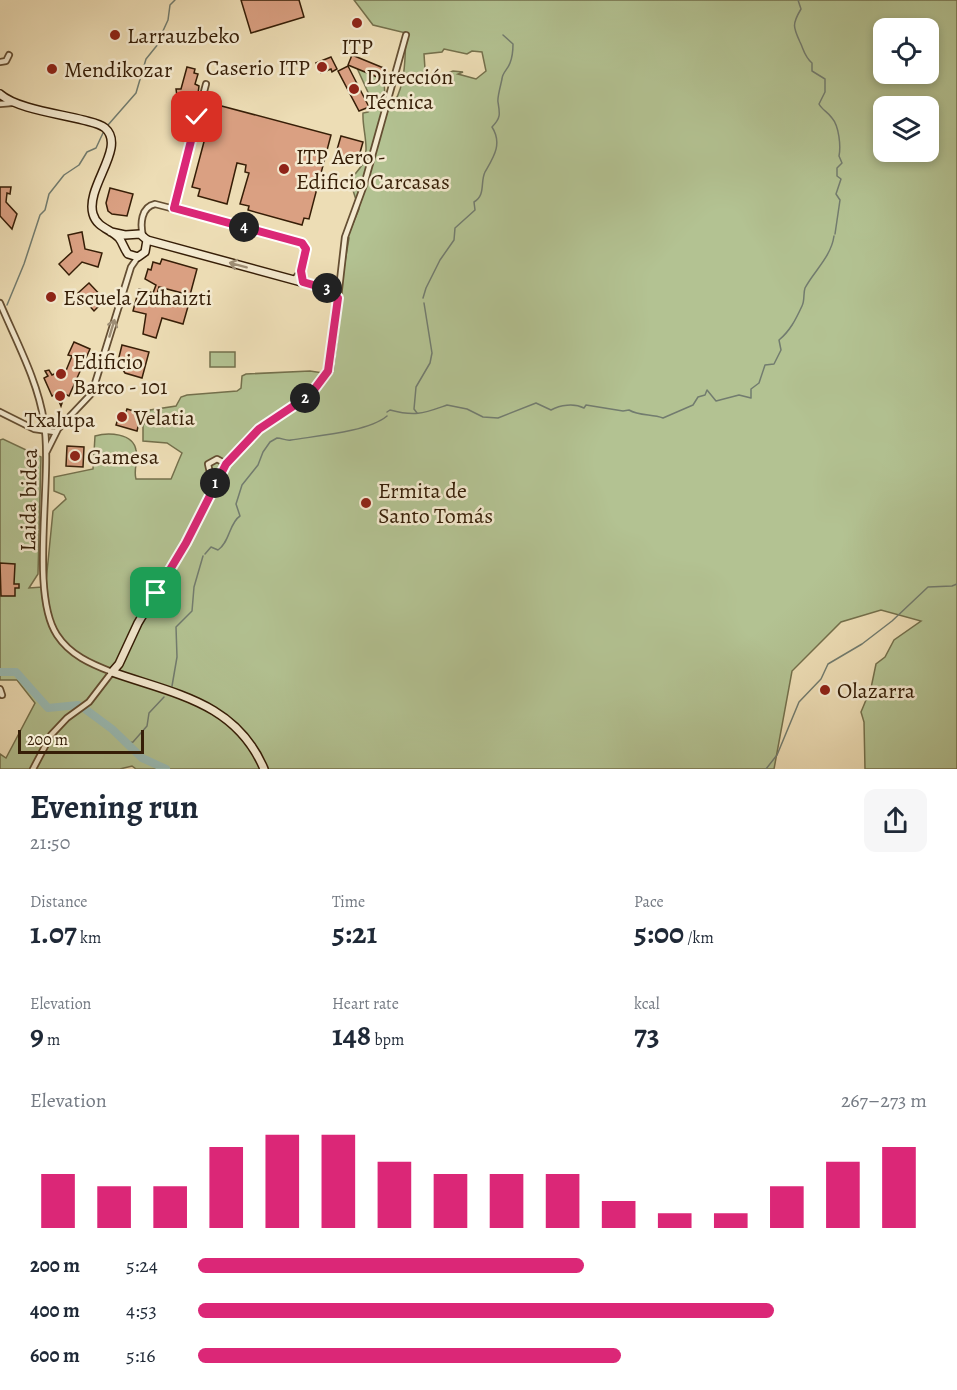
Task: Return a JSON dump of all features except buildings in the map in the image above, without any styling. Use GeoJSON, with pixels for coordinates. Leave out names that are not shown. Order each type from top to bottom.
{"type":"FeatureCollection","features":[{"type":"Feature","properties":{"kind":"street"},"geometry":{"type":"LineString","coordinates":[[33,769],[51,735],[67,718],[89,702],[119,664],[138,623],[186,543],[226,464],[259,429],[310,395],[328,371],[345,237],[364,185],[406,35]]}},
{"type":"Feature","properties":{"kind":"street"},"geometry":{"type":"LineString","coordinates":[[0,62],[6,62],[9,56]]}},
{"type":"Feature","properties":{"kind":"street"},"geometry":{"type":"LineString","coordinates":[[174,208],[206,84]]}},
{"type":"Feature","properties":{"kind":"street"},"geometry":{"type":"LineString","coordinates":[[0,94],[15,102],[90,122],[107,129],[112,138],[112,146],[94,190],[92,211],[99,224],[124,245],[128,254],[138,257]]}},
{"type":"Feature","properties":{"kind":"street"},"geometry":{"type":"LineString","coordinates":[[0,104],[15,102]]}},
{"type":"Feature","properties":{"kind":"street"},"geometry":{"type":"LineString","coordinates":[[46,456],[55,432],[92,393],[131,267],[145,252],[142,220],[144,211],[150,205],[174,208],[294,240],[305,246],[301,271],[303,282]]}},
{"type":"Feature","properties":{"kind":"street"},"geometry":{"type":"LineString","coordinates":[[124,245],[142,220]]}},
{"type":"Feature","properties":{"kind":"street"},"geometry":{"type":"LineString","coordinates":[[111,232],[131,234],[168,247],[303,282],[327,289],[338,298]]}},
{"type":"Feature","properties":{"kind":"street"},"geometry":{"type":"LineString","coordinates":[[294,280],[301,271]]}},
{"type":"Feature","properties":{"kind":"street","name":"Laida bidea"},"geometry":{"type":"LineString","coordinates":[[0,303],[38,397],[45,431],[44,589],[49,621],[58,637],[75,655],[112,672]]}},
{"type":"Feature","properties":{"kind":"street"},"geometry":{"type":"LineString","coordinates":[[0,412],[34,429],[55,432]]}},
{"type":"Feature","properties":{"kind":"street"},"geometry":{"type":"LineString","coordinates":[[218,478],[210,473],[208,465],[217,459],[226,464]]}},
{"type":"Feature","properties":{"kind":"street"},"geometry":{"type":"LineString","coordinates":[[112,672],[197,700],[215,710],[248,740],[264,769]]}},
{"type":"Feature","properties":{"kind":"green space"},"geometry":{"type":"Polygon","coordinates":[[[354,0],[957,0],[957,769],[865,769],[864,722],[861,712],[871,688],[876,664],[885,657],[894,640],[921,621],[881,610],[841,622],[792,671],[774,769],[136,769],[132,766],[120,769],[0,769],[0,754],[6,758],[35,703],[17,680],[0,680],[0,440],[3,439],[41,457],[38,574],[29,588],[43,587],[46,582],[53,511],[66,499],[64,495],[54,491],[54,477],[93,469],[95,436],[119,435],[134,444],[137,454],[136,479],[171,479],[182,453],[167,443],[143,441],[143,426],[150,410],[176,406],[181,397],[187,395],[237,391],[241,388],[242,376],[246,374],[310,371],[323,373],[327,370],[349,238],[347,238],[359,209],[350,181],[365,159],[363,113],[368,112],[372,107],[371,99],[357,68],[384,80],[385,97],[395,101],[399,94],[404,68],[406,33],[373,25],[354,0]],[[444,49],[442,52],[424,54],[425,69],[430,80],[453,71],[463,72],[458,74],[476,79],[486,71],[482,52],[472,51],[467,54],[444,49]]]}},
{"type":"Feature","properties":{"kind":"green space"},"geometry":{"type":"Polygon","coordinates":[[[210,352],[235,352],[235,367],[210,367],[210,352]]]}},
{"type":"Feature","properties":{"kind":"waterway"},"geometry":{"type":"LineString","coordinates":[[108,125],[136,93],[146,59],[163,38],[162,33],[168,20],[170,5],[175,0]]}},
{"type":"Feature","properties":{"kind":"waterway"},"geometry":{"type":"LineString","coordinates":[[798,0],[801,9],[794,26],[796,33],[812,63],[812,71],[825,79],[825,92],[819,104],[834,122],[839,136],[839,156],[842,163],[837,168],[837,176],[841,179],[836,194],[840,200],[835,234]]}},
{"type":"Feature","properties":{"kind":"waterway"},"geometry":{"type":"LineString","coordinates":[[423,298],[440,260],[454,240],[455,228],[475,210],[474,202],[480,196],[485,172],[496,151],[497,139],[492,127],[499,116],[499,91],[503,75],[511,61],[513,48],[513,44],[503,35]]}},
{"type":"Feature","properties":{"kind":"waterway"},"geometry":{"type":"LineString","coordinates":[[7,305],[24,264],[40,215],[45,210],[49,194],[64,175],[79,165],[87,152],[96,148],[103,133]]}},
{"type":"Feature","properties":{"kind":"waterway"},"geometry":{"type":"LineString","coordinates":[[387,412],[390,410],[420,413],[447,405],[467,409],[483,417],[498,418],[536,403],[551,410],[567,405],[584,408],[586,405],[629,410],[663,418],[693,405],[698,397],[705,395],[707,390],[716,401],[739,395],[751,398],[751,389],[759,383],[765,365],[774,364],[781,350],[779,340],[790,329],[797,316],[803,304],[805,288],[826,257],[834,236]]}},
{"type":"Feature","properties":{"kind":"waterway"},"geometry":{"type":"LineString","coordinates":[[417,413],[414,409],[416,387],[430,363],[432,353],[424,303]]}},
{"type":"Feature","properties":{"kind":"waterway"},"geometry":{"type":"LineString","coordinates":[[205,554],[211,547],[218,550],[225,542],[236,519],[240,516],[236,504],[242,485],[258,465],[270,442],[277,438],[289,440],[355,430],[387,416]]}},
{"type":"Feature","properties":{"kind":"waterway"},"geometry":{"type":"LineString","coordinates":[[172,686],[177,657],[176,627],[192,611],[194,587],[203,556]]}},
{"type":"Feature","properties":{"kind":"waterway"},"geometry":{"type":"LineString","coordinates":[[766,769],[777,755],[799,702],[821,679],[828,664],[862,644],[892,621],[928,587],[957,584]]}},
{"type":"Feature","properties":{"kind":"waterway"},"geometry":{"type":"LineString","coordinates":[[0,672],[16,672],[48,708],[78,705]]}},
{"type":"Feature","properties":{"kind":"waterway"},"geometry":{"type":"LineString","coordinates":[[127,743],[133,742],[147,726],[149,713],[164,697]]}},
{"type":"Feature","properties":{"kind":"waterway"},"geometry":{"type":"LineString","coordinates":[[85,709],[112,729],[142,758],[166,769]]}},
{"type":"Feature","properties":{"kind":"place","name":"ITP"},"geometry":{"type":"Point","coordinates":[357,23]}},
{"type":"Feature","properties":{"kind":"place","name":"Larrauzbeko"},"geometry":{"type":"Point","coordinates":[115,35]}},
{"type":"Feature","properties":{"kind":"place","name":"Caserio ITP"},"geometry":{"type":"Point","coordinates":[322,67]}},
{"type":"Feature","properties":{"kind":"place","name":"Mendikozar"},"geometry":{"type":"Point","coordinates":[52,69]}},
{"type":"Feature","properties":{"kind":"place","name":"Dirección Técnica"},"geometry":{"type":"Point","coordinates":[354,89]}},
{"type":"Feature","properties":{"kind":"place","name":"ITP Aero - Edificio Carcasas"},"geometry":{"type":"Point","coordinates":[284,169]}},
{"type":"Feature","properties":{"kind":"place","name":"Escuela Zuhaizti"},"geometry":{"type":"Point","coordinates":[51,297]}},
{"type":"Feature","properties":{"kind":"place","name":"Edificio Barco - 101"},"geometry":{"type":"Point","coordinates":[61,374]}},
{"type":"Feature","properties":{"kind":"place","name":"Txalupa"},"geometry":{"type":"Point","coordinates":[60,396]}},
{"type":"Feature","properties":{"kind":"place","name":"Velatia"},"geometry":{"type":"Point","coordinates":[122,417]}},
{"type":"Feature","properties":{"kind":"place","name":"Gamesa"},"geometry":{"type":"Point","coordinates":[75,456]}},
{"type":"Feature","properties":{"kind":"place","name":"Ermita de Santo Tomás"},"geometry":{"type":"Point","coordinates":[366,503]}},
{"type":"Feature","properties":{"kind":"place","name":"Olazarra"},"geometry":{"type":"Point","coordinates":[825,690]}},
{"type":"Feature","properties":{"kind":"route"},"geometry":{"type":"LineString","coordinates":[[156,593],[186,543],[226,464],[259,429],[310,395],[328,371],[331,366],[338,298],[327,289],[303,282],[301,271],[306,249],[302,243],[174,208],[197,117]]}}]}
